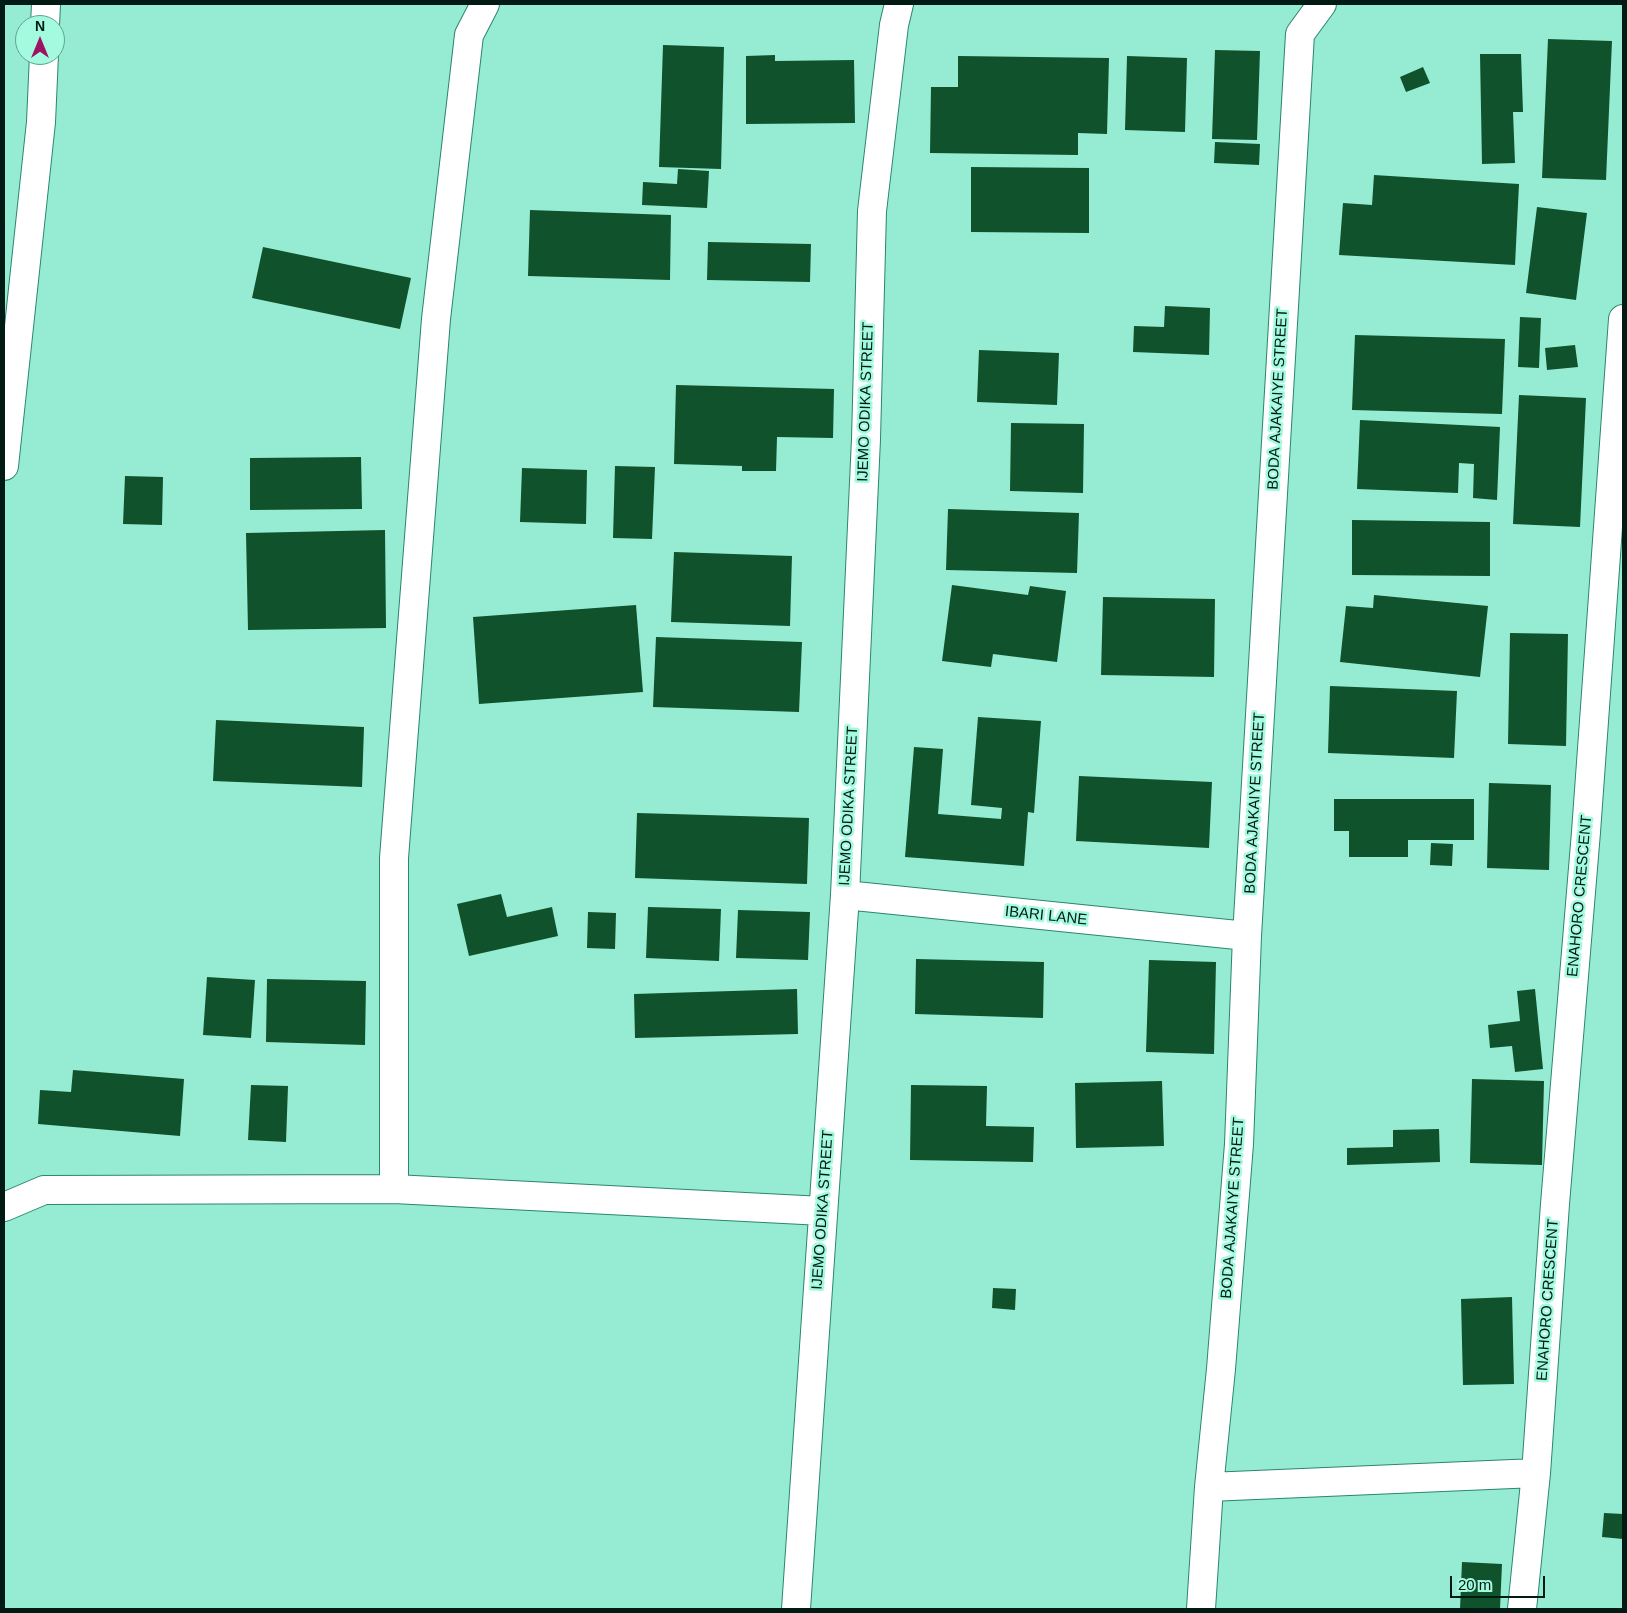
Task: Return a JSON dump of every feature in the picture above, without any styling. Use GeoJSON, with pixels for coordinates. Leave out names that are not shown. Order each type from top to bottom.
{"type":"FeatureCollection","features":[{"type":"Feature","properties":{"kind":"street"},"geometry":{"type":"LineString","coordinates":[[394,1189],[394,858],[436,319],[470,35],[485,4]]}},
{"type":"Feature","properties":{"kind":"street","name":"IJEMO ODIKA STREET"},"geometry":{"type":"LineString","coordinates":[[796,1609],[845,895],[865,449],[872,211],[894,26],[899,4]]}},
{"type":"Feature","properties":{"kind":"street","name":"BODA AJAKAIYE STREET"},"geometry":{"type":"LineString","coordinates":[[1201,1609],[1209,1487],[1221,1369],[1239,1144],[1247,936],[1300,34],[1322,4]]}},
{"type":"Feature","properties":{"kind":"street"},"geometry":{"type":"LineString","coordinates":[[4,466],[41,122],[44,65]]}},
{"type":"Feature","properties":{"kind":"street","name":"ENAHORO CRESCENT"},"geometry":{"type":"LineString","coordinates":[[1522,1609],[1536,1473],[1623,319]]}},
{"type":"Feature","properties":{"kind":"street","name":"IBARI LANE"},"geometry":{"type":"LineString","coordinates":[[845,895],[1247,936]]}},
{"type":"Feature","properties":{"kind":"street"},"geometry":{"type":"LineString","coordinates":[[4,1207],[44,1190],[394,1189],[823,1211]]}},
{"type":"Feature","properties":{"kind":"street"},"geometry":{"type":"LineString","coordinates":[[1209,1487],[1536,1473]]}},
{"type":"Feature","properties":{"kind":"building"},"geometry":{"type":"Polygon","coordinates":[[[1548,39],[1612,41],[1606,180],[1542,178],[1548,39]]]}},
{"type":"Feature","properties":{"kind":"building"},"geometry":{"type":"Polygon","coordinates":[[[663,45],[724,47],[721,169],[659,167],[663,45]]]}},
{"type":"Feature","properties":{"kind":"building"},"geometry":{"type":"Polygon","coordinates":[[[1215,50],[1260,51],[1257,140],[1212,139],[1215,50]]]}},
{"type":"Feature","properties":{"kind":"building"},"geometry":{"type":"Polygon","coordinates":[[[1480,54],[1521,54],[1523,112],[1513,112],[1515,163],[1482,164],[1480,54]]]}},
{"type":"Feature","properties":{"kind":"building"},"geometry":{"type":"Polygon","coordinates":[[[775,55],[775,61],[854,60],[855,123],[746,124],[746,56],[775,55]]]}},
{"type":"Feature","properties":{"kind":"building"},"geometry":{"type":"Polygon","coordinates":[[[958,56],[1109,58],[1107,134],[1078,133],[1078,155],[930,153],[931,87],[958,87],[958,56]]]}},
{"type":"Feature","properties":{"kind":"building"},"geometry":{"type":"Polygon","coordinates":[[[1127,56],[1187,58],[1185,132],[1125,130],[1127,56]]]}},
{"type":"Feature","properties":{"kind":"building"},"geometry":{"type":"Polygon","coordinates":[[[1423,67],[1430,83],[1406,92],[1400,77],[1423,67]]]}},
{"type":"Feature","properties":{"kind":"building"},"geometry":{"type":"Polygon","coordinates":[[[1215,142],[1260,144],[1259,165],[1214,163],[1215,142]]]}},
{"type":"Feature","properties":{"kind":"building"},"geometry":{"type":"Polygon","coordinates":[[[971,167],[1089,168],[1089,233],[971,232],[971,167]]]}},
{"type":"Feature","properties":{"kind":"building"},"geometry":{"type":"Polygon","coordinates":[[[678,169],[709,171],[707,208],[642,205],[643,182],[677,184],[678,169]]]}},
{"type":"Feature","properties":{"kind":"building"},"geometry":{"type":"Polygon","coordinates":[[[1374,175],[1519,184],[1515,265],[1339,255],[1343,203],[1372,205],[1374,175]]]}},
{"type":"Feature","properties":{"kind":"building"},"geometry":{"type":"Polygon","coordinates":[[[1537,207],[1587,213],[1576,300],[1526,293],[1537,207]]]}},
{"type":"Feature","properties":{"kind":"building"},"geometry":{"type":"Polygon","coordinates":[[[530,210],[671,215],[670,280],[528,276],[530,210]]]}},
{"type":"Feature","properties":{"kind":"building"},"geometry":{"type":"Polygon","coordinates":[[[708,242],[811,244],[810,282],[707,280],[708,242]]]}},
{"type":"Feature","properties":{"kind":"building"},"geometry":{"type":"Polygon","coordinates":[[[263,247],[411,278],[400,329],[252,298],[263,247]]]}},
{"type":"Feature","properties":{"kind":"building"},"geometry":{"type":"Polygon","coordinates":[[[1165,306],[1210,308],[1209,355],[1133,352],[1134,326],[1164,327],[1165,306]]]}},
{"type":"Feature","properties":{"kind":"building"},"geometry":{"type":"Polygon","coordinates":[[[1520,317],[1541,318],[1539,368],[1518,367],[1520,317]]]}},
{"type":"Feature","properties":{"kind":"building"},"geometry":{"type":"Polygon","coordinates":[[[1355,335],[1505,339],[1502,414],[1352,410],[1355,335]]]}},
{"type":"Feature","properties":{"kind":"building"},"geometry":{"type":"Polygon","coordinates":[[[1575,345],[1578,367],[1547,370],[1545,348],[1575,345]]]}},
{"type":"Feature","properties":{"kind":"building"},"geometry":{"type":"Polygon","coordinates":[[[979,350],[1059,353],[1057,405],[977,402],[979,350]]]}},
{"type":"Feature","properties":{"kind":"building"},"geometry":{"type":"Polygon","coordinates":[[[676,385],[834,389],[833,438],[777,437],[776,471],[742,471],[742,466],[674,464],[676,385]]]}},
{"type":"Feature","properties":{"kind":"building"},"geometry":{"type":"Polygon","coordinates":[[[1519,395],[1586,398],[1580,527],[1513,524],[1519,395]]]}},
{"type":"Feature","properties":{"kind":"building"},"geometry":{"type":"Polygon","coordinates":[[[1360,420],[1500,427],[1497,500],[1473,498],[1474,464],[1459,463],[1458,493],[1357,489],[1360,420]]]}},
{"type":"Feature","properties":{"kind":"building"},"geometry":{"type":"Polygon","coordinates":[[[1011,423],[1084,424],[1083,493],[1010,491],[1011,423]]]}},
{"type":"Feature","properties":{"kind":"building"},"geometry":{"type":"Polygon","coordinates":[[[361,457],[362,509],[250,510],[250,458],[361,457]]]}},
{"type":"Feature","properties":{"kind":"building"},"geometry":{"type":"Polygon","coordinates":[[[615,466],[655,467],[652,539],[613,538],[615,466]]]}},
{"type":"Feature","properties":{"kind":"building"},"geometry":{"type":"Polygon","coordinates":[[[522,468],[587,470],[586,524],[520,522],[522,468]]]}},
{"type":"Feature","properties":{"kind":"building"},"geometry":{"type":"Polygon","coordinates":[[[125,476],[163,477],[162,525],[123,524],[125,476]]]}},
{"type":"Feature","properties":{"kind":"building"},"geometry":{"type":"Polygon","coordinates":[[[948,509],[1079,513],[1077,573],[946,570],[948,509]]]}},
{"type":"Feature","properties":{"kind":"building"},"geometry":{"type":"Polygon","coordinates":[[[1352,520],[1490,522],[1490,576],[1352,575],[1352,520]]]}},
{"type":"Feature","properties":{"kind":"building"},"geometry":{"type":"Polygon","coordinates":[[[385,530],[386,628],[248,630],[246,533],[385,530]]]}},
{"type":"Feature","properties":{"kind":"building"},"geometry":{"type":"Polygon","coordinates":[[[674,552],[792,556],[790,626],[671,622],[674,552]]]}},
{"type":"Feature","properties":{"kind":"building"},"geometry":{"type":"Polygon","coordinates":[[[952,585],[1028,595],[1030,586],[1066,591],[1057,662],[993,654],[991,667],[942,661],[952,585]]]}},
{"type":"Feature","properties":{"kind":"building"},"geometry":{"type":"Polygon","coordinates":[[[1374,595],[1488,606],[1480,677],[1340,662],[1346,606],[1373,608],[1374,595]]]}},
{"type":"Feature","properties":{"kind":"building"},"geometry":{"type":"Polygon","coordinates":[[[1103,597],[1215,599],[1214,677],[1101,675],[1103,597]]]}},
{"type":"Feature","properties":{"kind":"building"},"geometry":{"type":"Polygon","coordinates":[[[636,605],[643,692],[479,704],[473,617],[636,605]]]}},
{"type":"Feature","properties":{"kind":"building"},"geometry":{"type":"Polygon","coordinates":[[[1510,633],[1568,634],[1566,746],[1508,744],[1510,633]]]}},
{"type":"Feature","properties":{"kind":"building"},"geometry":{"type":"Polygon","coordinates":[[[656,637],[802,642],[799,712],[653,707],[656,637]]]}},
{"type":"Feature","properties":{"kind":"building"},"geometry":{"type":"Polygon","coordinates":[[[1330,686],[1457,691],[1454,758],[1328,753],[1330,686]]]}},
{"type":"Feature","properties":{"kind":"building"},"geometry":{"type":"Polygon","coordinates":[[[978,717],[1041,721],[1034,813],[1028,812],[1024,866],[905,857],[914,747],[943,749],[938,814],[1001,819],[1002,808],[971,805],[978,717]]]}},
{"type":"Feature","properties":{"kind":"building"},"geometry":{"type":"Polygon","coordinates":[[[216,720],[364,727],[362,787],[213,781],[216,720]]]}},
{"type":"Feature","properties":{"kind":"building"},"geometry":{"type":"Polygon","coordinates":[[[1079,776],[1212,782],[1209,848],[1076,841],[1079,776]]]}},
{"type":"Feature","properties":{"kind":"building"},"geometry":{"type":"Polygon","coordinates":[[[1489,783],[1551,785],[1549,870],[1487,868],[1489,783]]]}},
{"type":"Feature","properties":{"kind":"building"},"geometry":{"type":"Polygon","coordinates":[[[1334,799],[1474,799],[1474,840],[1408,840],[1408,857],[1349,857],[1349,831],[1334,831],[1334,799]]]}},
{"type":"Feature","properties":{"kind":"building"},"geometry":{"type":"Polygon","coordinates":[[[637,813],[809,818],[807,884],[635,878],[637,813]]]}},
{"type":"Feature","properties":{"kind":"building"},"geometry":{"type":"Polygon","coordinates":[[[1431,843],[1453,844],[1452,866],[1430,865],[1431,843]]]}},
{"type":"Feature","properties":{"kind":"building"},"geometry":{"type":"Polygon","coordinates":[[[501,894],[507,917],[552,907],[558,936],[469,956],[457,904],[501,894]]]}},
{"type":"Feature","properties":{"kind":"building"},"geometry":{"type":"Polygon","coordinates":[[[648,907],[721,909],[719,961],[646,958],[648,907]]]}},
{"type":"Feature","properties":{"kind":"building"},"geometry":{"type":"Polygon","coordinates":[[[738,910],[810,912],[808,960],[736,958],[738,910]]]}},
{"type":"Feature","properties":{"kind":"building"},"geometry":{"type":"Polygon","coordinates":[[[588,912],[616,913],[615,949],[587,948],[588,912]]]}},
{"type":"Feature","properties":{"kind":"building"},"geometry":{"type":"Polygon","coordinates":[[[916,959],[1044,962],[1043,1018],[915,1014],[916,959]]]}},
{"type":"Feature","properties":{"kind":"building"},"geometry":{"type":"Polygon","coordinates":[[[1149,960],[1216,962],[1214,1054],[1146,1052],[1149,960]]]}},
{"type":"Feature","properties":{"kind":"building"},"geometry":{"type":"Polygon","coordinates":[[[207,977],[255,980],[251,1038],[203,1035],[207,977]]]}},
{"type":"Feature","properties":{"kind":"building"},"geometry":{"type":"Polygon","coordinates":[[[267,979],[366,981],[365,1045],[266,1042],[267,979]]]}},
{"type":"Feature","properties":{"kind":"building"},"geometry":{"type":"Polygon","coordinates":[[[797,989],[798,1034],[635,1038],[634,994],[797,989]]]}},
{"type":"Feature","properties":{"kind":"building"},"geometry":{"type":"Polygon","coordinates":[[[1535,989],[1543,1069],[1515,1072],[1512,1046],[1490,1048],[1488,1025],[1520,1021],[1517,991],[1535,989]]]}},
{"type":"Feature","properties":{"kind":"building"},"geometry":{"type":"Polygon","coordinates":[[[73,1070],[184,1079],[180,1136],[38,1124],[40,1090],[71,1092],[73,1070]]]}},
{"type":"Feature","properties":{"kind":"building"},"geometry":{"type":"Polygon","coordinates":[[[1472,1079],[1544,1081],[1542,1165],[1470,1163],[1472,1079]]]}},
{"type":"Feature","properties":{"kind":"building"},"geometry":{"type":"Polygon","coordinates":[[[1162,1081],[1164,1146],[1076,1148],[1075,1083],[1162,1081]]]}},
{"type":"Feature","properties":{"kind":"building"},"geometry":{"type":"Polygon","coordinates":[[[251,1085],[288,1086],[286,1142],[248,1140],[251,1085]]]}},
{"type":"Feature","properties":{"kind":"building"},"geometry":{"type":"Polygon","coordinates":[[[911,1085],[987,1086],[986,1126],[1034,1127],[1033,1162],[910,1160],[911,1085]]]}},
{"type":"Feature","properties":{"kind":"building"},"geometry":{"type":"Polygon","coordinates":[[[1439,1129],[1440,1162],[1347,1165],[1347,1148],[1393,1147],[1393,1130],[1439,1129]]]}},
{"type":"Feature","properties":{"kind":"building"},"geometry":{"type":"Polygon","coordinates":[[[993,1288],[1016,1289],[1015,1310],[992,1308],[993,1288]]]}},
{"type":"Feature","properties":{"kind":"building"},"geometry":{"type":"Polygon","coordinates":[[[1512,1297],[1514,1384],[1463,1385],[1461,1299],[1512,1297]]]}},
{"type":"Feature","properties":{"kind":"building"},"geometry":{"type":"Polygon","coordinates":[[[1604,1513],[1623,1514],[1623,1539],[1602,1537],[1604,1513]]]}},
{"type":"Feature","properties":{"kind":"building"},"geometry":{"type":"Polygon","coordinates":[[[1462,1562],[1502,1564],[1500,1609],[1460,1609],[1462,1562]]]}}]}
